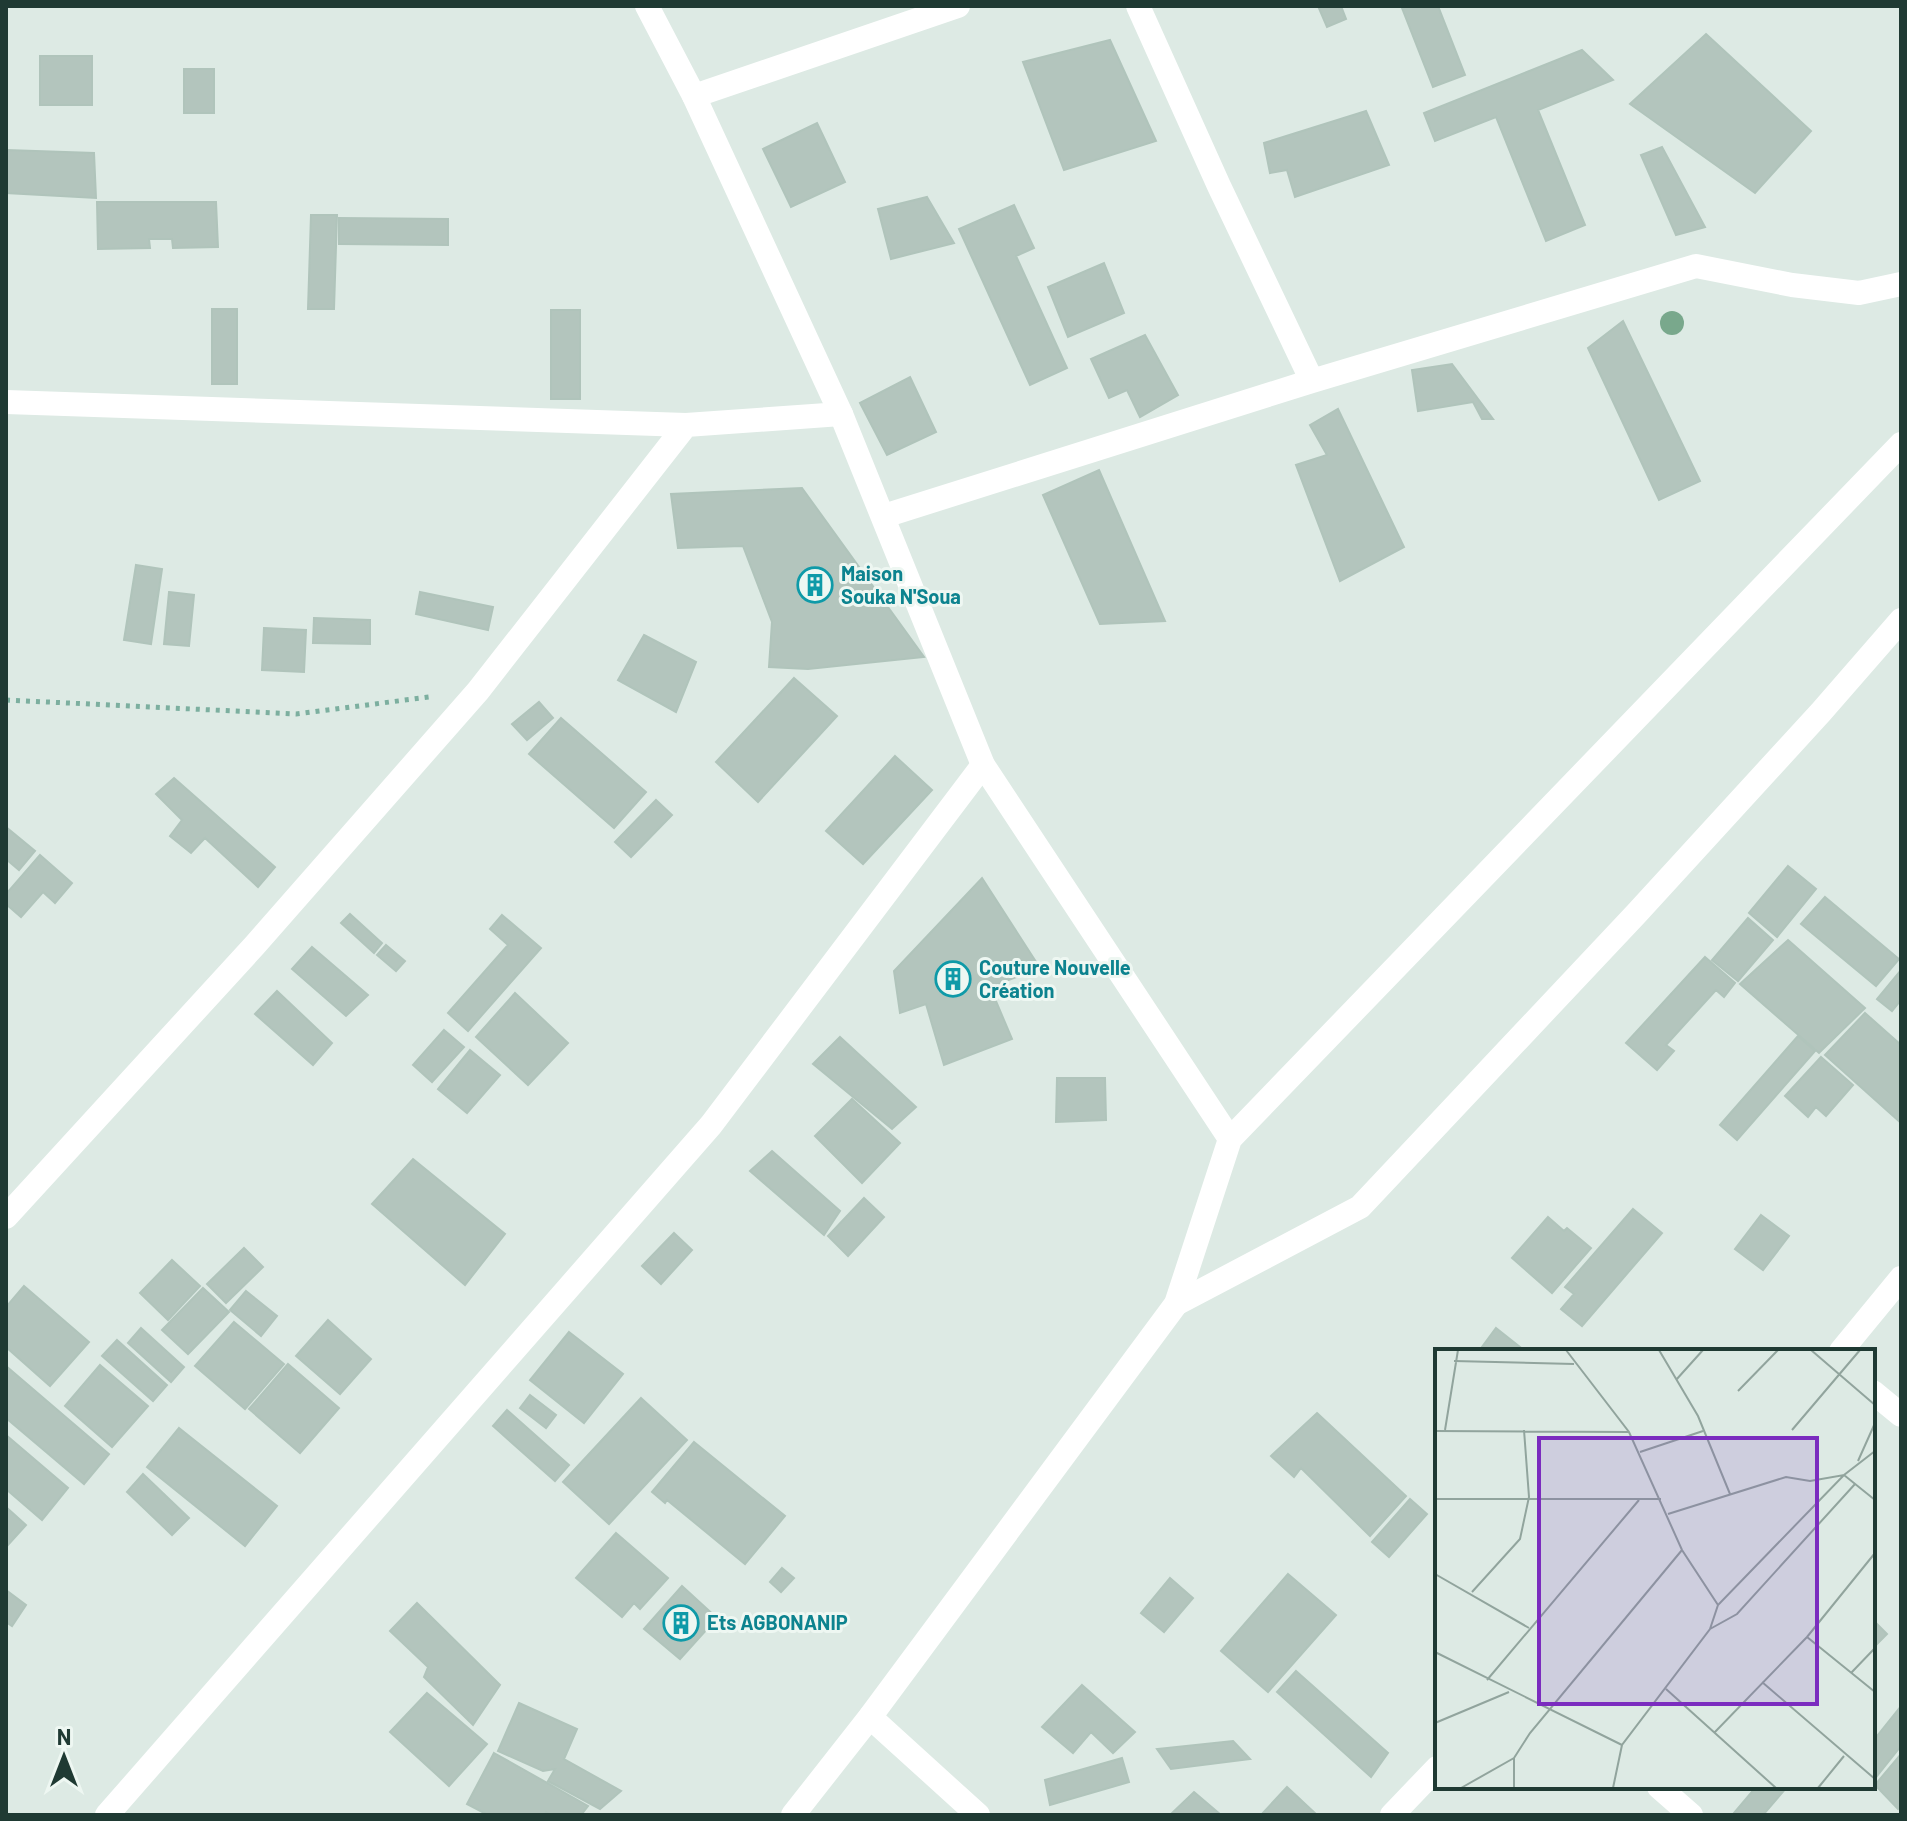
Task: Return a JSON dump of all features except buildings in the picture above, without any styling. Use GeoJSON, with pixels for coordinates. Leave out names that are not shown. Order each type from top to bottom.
{"type":"FeatureCollection","features":[{"type":"Feature","properties":{"kind":"street"},"geometry":{"type":"LineString","coordinates":[[647,6],[694,96],[841,414],[983,765],[1230,1139]]}},
{"type":"Feature","properties":{"kind":"street"},"geometry":{"type":"LineString","coordinates":[[694,96],[958,6]]}},
{"type":"Feature","properties":{"kind":"street"},"geometry":{"type":"LineString","coordinates":[[1138,6],[1312,381]]}},
{"type":"Feature","properties":{"kind":"street"},"geometry":{"type":"LineString","coordinates":[[884,516],[1312,381],[1696,266],[1792,285],[1859,293],[1901,284]]}},
{"type":"Feature","properties":{"kind":"street"},"geometry":{"type":"LineString","coordinates":[[6,402],[686,425],[841,414]]}},
{"type":"Feature","properties":{"kind":"street"},"geometry":{"type":"LineString","coordinates":[[6,1217],[255,945],[478,691],[686,425]]}},
{"type":"Feature","properties":{"kind":"street"},"geometry":{"type":"LineString","coordinates":[[793,1815],[870,1717],[1176,1304],[1230,1139],[1901,444]]}},
{"type":"Feature","properties":{"kind":"street"},"geometry":{"type":"LineString","coordinates":[[1176,1304],[1360,1207],[1636,914],[1901,620]]}},
{"type":"Feature","properties":{"kind":"street"},"geometry":{"type":"LineString","coordinates":[[107,1815],[711,1125],[983,765]]}},
{"type":"Feature","properties":{"kind":"street"},"geometry":{"type":"LineString","coordinates":[[1843,1349],[1901,1278]]}},
{"type":"Feature","properties":{"kind":"street"},"geometry":{"type":"LineString","coordinates":[[1875,1394],[1901,1415]]}},
{"type":"Feature","properties":{"kind":"street"},"geometry":{"type":"LineString","coordinates":[[870,1717],[978,1815]]}},
{"type":"Feature","properties":{"kind":"street"},"geometry":{"type":"LineString","coordinates":[[1392,1815],[1435,1770]]}},
{"type":"Feature","properties":{"kind":"street"},"geometry":{"type":"LineString","coordinates":[[1661,1789],[1691,1815]]}},
{"type":"Feature","properties":{"kind":"path"},"geometry":{"type":"LineString","coordinates":[[6,700],[296,714],[478,691]]}},
{"type":"Feature","properties":{"kind":"place","name":"Maison Souka N'Soua"},"geometry":{"type":"Point","coordinates":[815,585]}},
{"type":"Feature","properties":{"kind":"place","name":"Couture Nouvelle Création"},"geometry":{"type":"Point","coordinates":[953,979]}},
{"type":"Feature","properties":{"kind":"place","name":"Ets AGBONANIP"},"geometry":{"type":"Point","coordinates":[681,1623]}}]}
